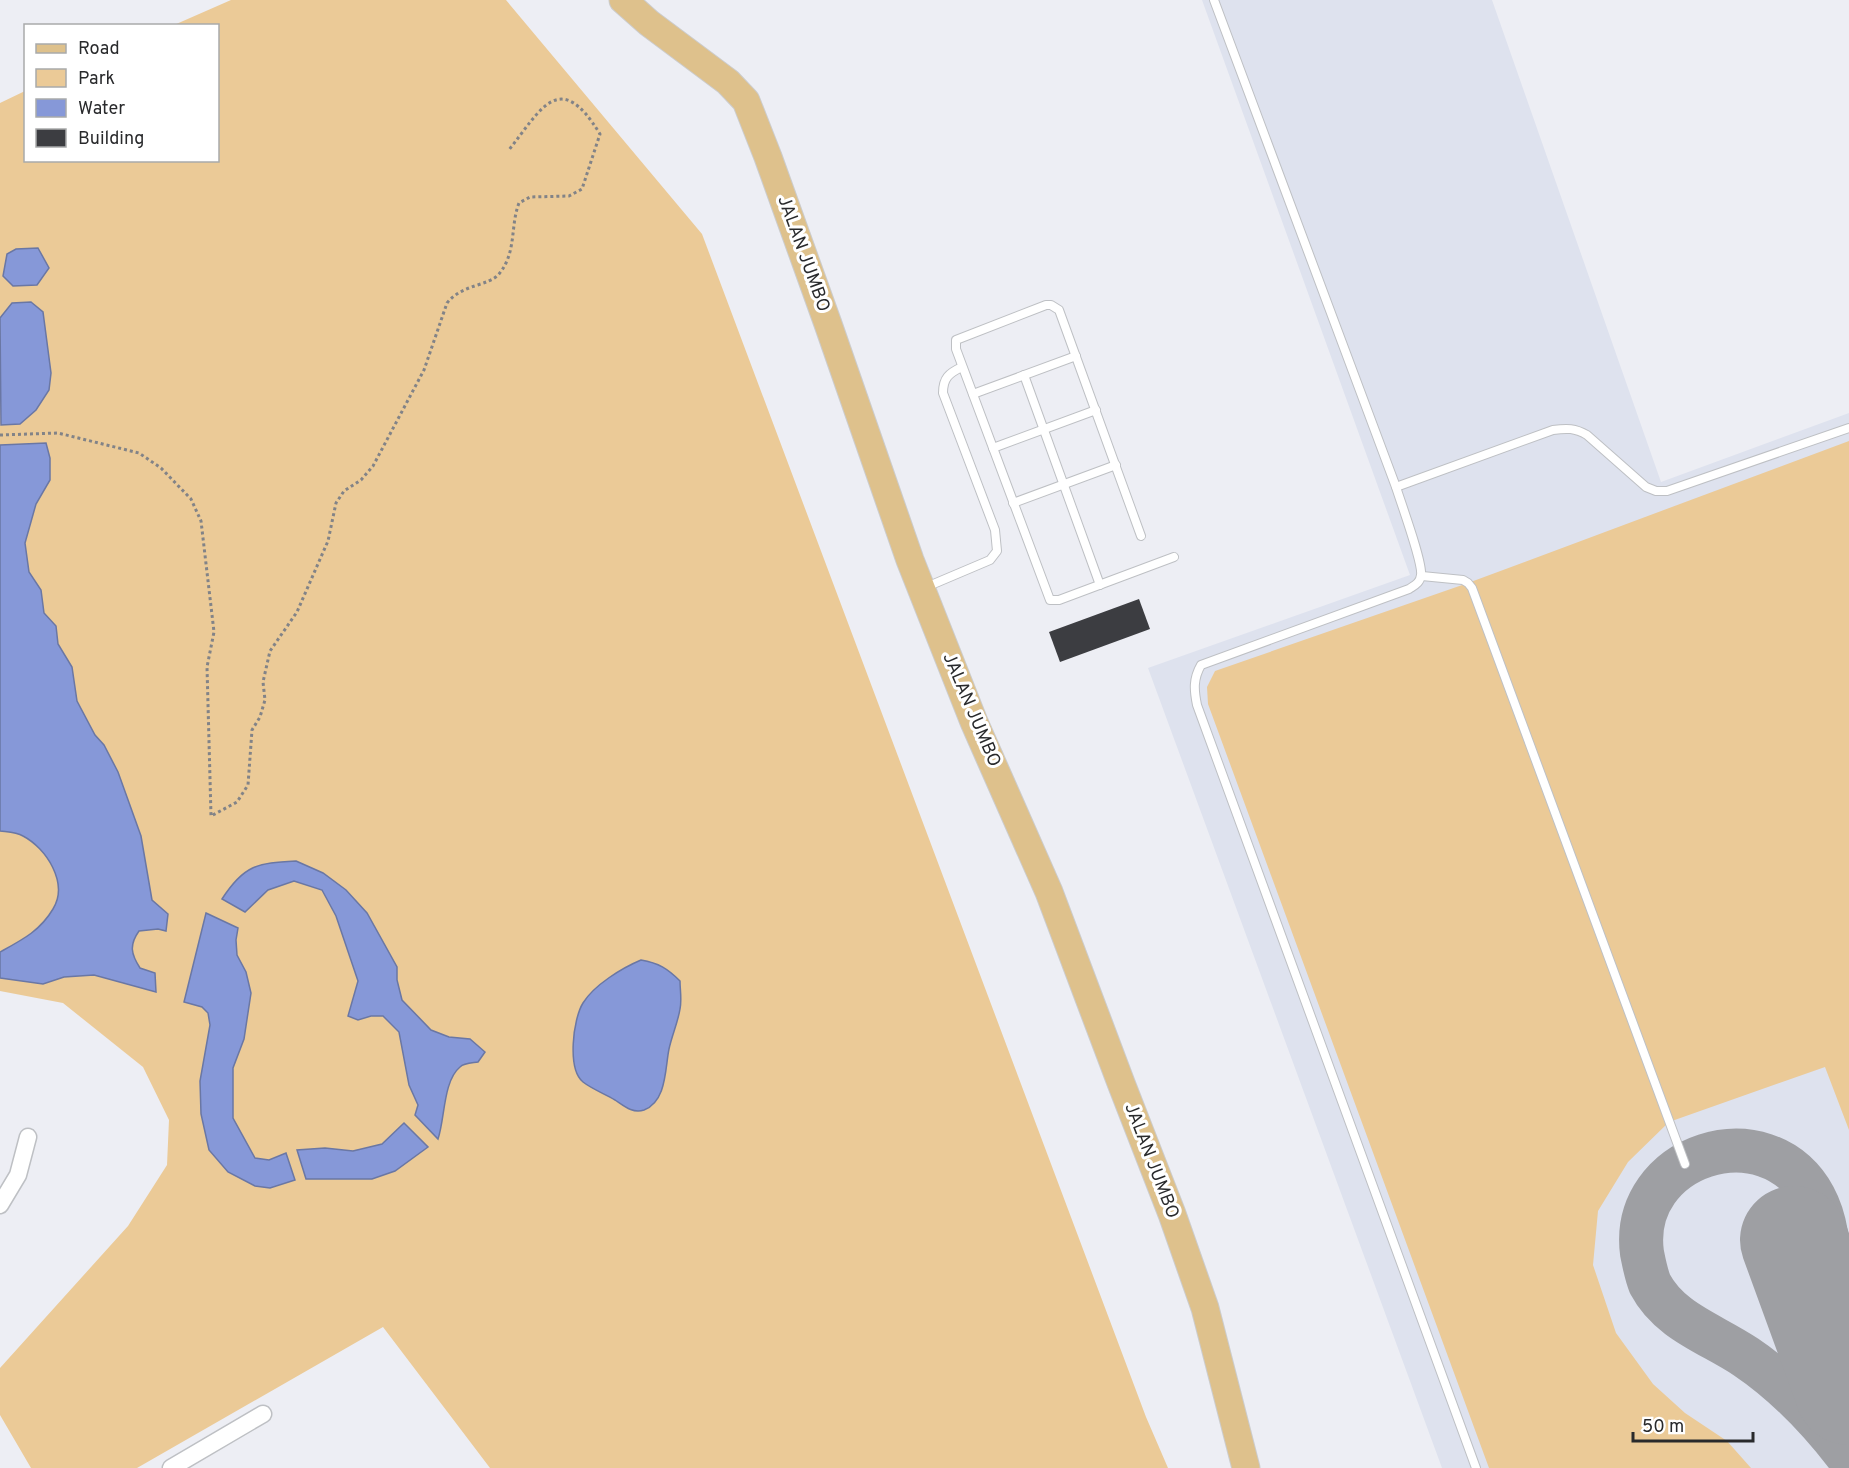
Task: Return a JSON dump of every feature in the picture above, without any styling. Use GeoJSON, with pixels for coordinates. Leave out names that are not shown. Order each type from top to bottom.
{"type":"FeatureCollection","features":[{"type":"Feature","properties":{"kind":"main road","name":"JALAN JUMBO"},"geometry":{"type":"LineString","coordinates":[[623,0],[649,23],[728,82],[746,101],[784,201],[921,589],[974,722],[1049,892],[1173,1214],[1205,1308],[1246,1468]]}},
{"type":"Feature","properties":{"kind":"street"},"geometry":{"type":"LineString","coordinates":[[0,1205],[18,1175],[28,1137]]}},
{"type":"Feature","properties":{"kind":"street"},"geometry":{"type":"LineString","coordinates":[[171,1468],[264,1414]]}},
{"type":"Feature","properties":{"kind":"lane"},"geometry":{"type":"LineString","coordinates":[[1214,0],[1396,487],[1422,576],[1418,583],[1409,589],[1201,665],[1195,675],[1194,689],[1202,717],[1476,1468]]}},
{"type":"Feature","properties":{"kind":"lane"},"geometry":{"type":"LineString","coordinates":[[1141,536],[1059,310],[1046,305],[956,340],[956,349],[962,367],[1050,600],[1059,600],[1174,557]]}},
{"type":"Feature","properties":{"kind":"lane"},"geometry":{"type":"LineString","coordinates":[[972,394],[1076,356]]}},
{"type":"Feature","properties":{"kind":"lane"},"geometry":{"type":"LineString","coordinates":[[921,589],[990,560],[997,551],[995,530],[943,393],[943,383],[948,376],[962,367]]}},
{"type":"Feature","properties":{"kind":"lane"},"geometry":{"type":"LineString","coordinates":[[1024,375],[1100,585]]}},
{"type":"Feature","properties":{"kind":"lane"},"geometry":{"type":"LineString","coordinates":[[993,448],[1096,410]]}},
{"type":"Feature","properties":{"kind":"lane"},"geometry":{"type":"LineString","coordinates":[[1396,487],[1553,430],[1567,428],[1578,429],[1587,435],[1646,487],[1656,491],[1667,491],[1849,428]]}},
{"type":"Feature","properties":{"kind":"lane"},"geometry":{"type":"LineString","coordinates":[[1013,503],[1116,465]]}},
{"type":"Feature","properties":{"kind":"lane"},"geometry":{"type":"LineString","coordinates":[[1422,576],[1463,580],[1472,588],[1685,1164]]}},
{"type":"Feature","properties":{"kind":"path"},"geometry":{"type":"LineString","coordinates":[[0,435],[58,433],[139,453],[161,468],[191,499],[201,521],[212,609],[214,632],[207,668],[211,816],[220,812],[237,802],[248,785],[252,730],[260,717],[265,700],[263,682],[270,651],[297,612],[328,542],[336,503],[344,490],[360,480],[373,466],[424,370],[447,303],[454,295],[498,276],[514,241],[515,212],[519,203],[530,197],[568,196],[582,189],[600,134],[588,115],[573,101],[562,98],[546,105],[508,151]]}},
{"type":"Feature","properties":{"kind":"shaded area"},"geometry":{"type":"Polygon","coordinates":[[[1202,0],[1492,0],[1661,482],[1849,413],[1849,1468],[1442,1468],[1148,668],[1410,575],[1202,0]]]}},
{"type":"Feature","properties":{"kind":"green space"},"geometry":{"type":"Polygon","coordinates":[[[231,0],[506,0],[702,234],[1146,1417],[1168,1468],[490,1468],[383,1327],[137,1468],[31,1468],[0,1415],[0,1368],[128,1226],[167,1165],[169,1120],[143,1067],[63,1003],[0,991],[0,103],[24,91],[24,162],[219,162],[219,24],[176,24],[231,0]]]}},
{"type":"Feature","properties":{"kind":"green space"},"geometry":{"type":"Polygon","coordinates":[[[1849,441],[1849,1130],[1825,1067],[1669,1122],[1628,1162],[1598,1211],[1593,1265],[1616,1333],[1653,1384],[1685,1413],[1727,1441],[1751,1468],[1489,1468],[1208,704],[1207,687],[1215,671],[1468,583],[1849,441]]]}},
{"type":"Feature","properties":{"kind":"water"},"geometry":{"type":"Polygon","coordinates":[[[38,248],[49,268],[37,285],[13,286],[3,276],[7,254],[16,249],[38,248]]]}},
{"type":"Feature","properties":{"kind":"water"},"geometry":{"type":"Polygon","coordinates":[[[31,302],[43,312],[51,373],[49,390],[36,410],[20,424],[1,425],[0,318],[12,303],[31,302]]]}},
{"type":"Feature","properties":{"kind":"water"},"geometry":{"type":"Polygon","coordinates":[[[46,443],[50,458],[50,480],[36,504],[25,543],[29,572],[41,590],[44,613],[56,626],[58,644],[72,667],[77,701],[118,772],[141,836],[152,900],[168,914],[166,931],[158,929],[139,931],[133,945],[133,954],[140,968],[155,973],[156,992],[94,975],[64,977],[43,984],[0,978],[0,952],[23,939],[48,917],[57,899],[58,888],[53,867],[40,849],[20,835],[0,831],[0,445],[46,443]]]}},
{"type":"Feature","properties":{"kind":"water"},"geometry":{"type":"Polygon","coordinates":[[[296,861],[323,873],[346,890],[367,913],[397,967],[397,980],[402,1000],[431,1030],[449,1037],[470,1039],[485,1052],[478,1062],[464,1065],[454,1073],[447,1091],[438,1139],[415,1115],[418,1105],[409,1085],[399,1032],[383,1016],[371,1016],[358,1020],[348,1016],[358,981],[336,916],[322,890],[294,881],[268,890],[245,912],[222,899],[237,879],[253,868],[271,863],[296,861]]]}},
{"type":"Feature","properties":{"kind":"water"},"geometry":{"type":"Polygon","coordinates":[[[206,913],[238,928],[237,955],[246,972],[251,993],[244,1039],[233,1068],[233,1118],[255,1158],[269,1160],[286,1153],[295,1180],[270,1188],[255,1186],[228,1172],[209,1150],[201,1114],[200,1081],[210,1025],[208,1013],[202,1007],[184,1002],[206,913]]]}},
{"type":"Feature","properties":{"kind":"water"},"geometry":{"type":"Polygon","coordinates":[[[641,960],[663,967],[680,981],[681,1002],[661,1092],[652,1106],[636,1111],[583,1082],[575,1066],[573,1044],[579,1010],[588,996],[609,978],[641,960]]]}},
{"type":"Feature","properties":{"kind":"water"},"geometry":{"type":"Polygon","coordinates":[[[404,1123],[428,1147],[395,1171],[372,1179],[306,1179],[297,1150],[325,1148],[353,1151],[382,1144],[404,1123]]]}},
{"type":"Feature","properties":{"kind":"building"},"geometry":{"type":"Polygon","coordinates":[[[1139,599],[1150,629],[1060,662],[1049,632],[1139,599]]]}},
{"type":"Feature","properties":{"kind":"taxiway"},"geometry":{"type":"LineString","coordinates":[[1849,1374],[1834,1309],[1823,1221],[1814,1197],[1792,1170],[1765,1155],[1735,1151],[1705,1156],[1678,1169],[1657,1191],[1644,1219],[1642,1253],[1650,1284],[1658,1297],[1680,1318],[1746,1357],[1789,1391],[1814,1416],[1849,1458]]}},
{"type":"Feature","properties":{"kind":"runway"},"geometry":{"type":"LineString","coordinates":[[1794,1240],[1849,1391]]}}]}
